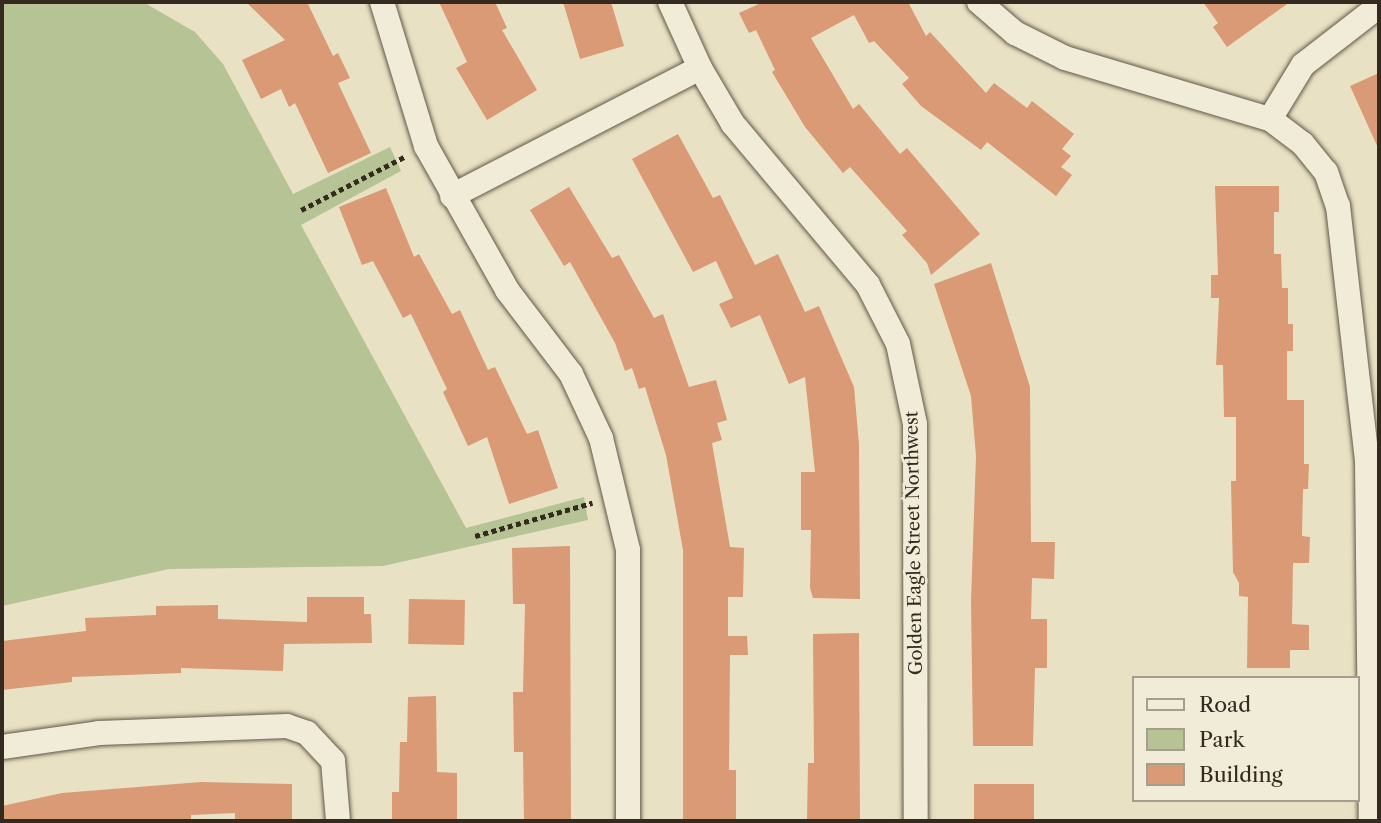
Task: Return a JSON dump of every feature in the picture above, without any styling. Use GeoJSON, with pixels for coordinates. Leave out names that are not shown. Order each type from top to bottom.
{"type":"FeatureCollection","features":[{"type":"Feature","properties":{"kind":"street"},"geometry":{"type":"LineString","coordinates":[[382,2],[426,146],[452,196],[508,290],[571,374],[601,438],[628,550],[628,821]]}},
{"type":"Feature","properties":{"kind":"street","name":"Golden Eagle Street Northwest"},"geometry":{"type":"LineString","coordinates":[[670,2],[700,68],[733,124],[774,177],[868,285],[898,344],[915,424],[916,821]]}},
{"type":"Feature","properties":{"kind":"street"},"geometry":{"type":"LineString","coordinates":[[979,2],[1015,33],[1065,58],[1270,119],[1303,144],[1326,172],[1338,206],[1367,459],[1374,633],[1371,821]]}},
{"type":"Feature","properties":{"kind":"street"},"geometry":{"type":"LineString","coordinates":[[1270,119],[1303,65],[1379,6]]}},
{"type":"Feature","properties":{"kind":"street"},"geometry":{"type":"LineString","coordinates":[[452,196],[700,68]]}},
{"type":"Feature","properties":{"kind":"street"},"geometry":{"type":"LineString","coordinates":[[2,747],[99,733],[216,726],[287,726],[307,733],[333,761],[338,821]]}},
{"type":"Feature","properties":{"kind":"path"},"geometry":{"type":"LineString","coordinates":[[301,210],[426,146]]}},
{"type":"Feature","properties":{"kind":"path"},"geometry":{"type":"LineString","coordinates":[[475,536],[617,496]]}},
{"type":"Feature","properties":{"kind":"green space"},"geometry":{"type":"Polygon","coordinates":[[[2,2],[143,2],[195,32],[223,64],[293,194],[390,147],[401,171],[301,225],[466,528],[584,497],[588,520],[383,566],[169,569],[2,606],[2,2]]]}},
{"type":"Feature","properties":{"kind":"building"},"geometry":{"type":"Polygon","coordinates":[[[246,2],[307,2],[333,56],[338,53],[350,78],[338,83],[371,153],[328,173],[295,103],[289,107],[281,89],[261,99],[242,60],[285,40],[246,2]]]}},
{"type":"Feature","properties":{"kind":"building"},"geometry":{"type":"Polygon","coordinates":[[[439,2],[495,2],[507,28],[502,30],[537,90],[487,120],[456,68],[467,62],[439,2]]]}},
{"type":"Feature","properties":{"kind":"building"},"geometry":{"type":"Polygon","coordinates":[[[563,2],[611,2],[624,46],[580,59],[563,2]]]}},
{"type":"Feature","properties":{"kind":"building"},"geometry":{"type":"Polygon","coordinates":[[[763,2],[908,2],[926,36],[930,32],[986,93],[994,83],[1027,108],[1032,101],[1074,134],[1062,149],[1071,156],[1061,167],[1072,175],[1056,196],[987,142],[981,150],[921,106],[902,84],[909,78],[874,41],[869,43],[854,15],[811,38],[853,109],[859,104],[900,154],[907,148],[980,234],[931,275],[927,263],[902,235],[907,231],[850,167],[843,173],[805,127],[772,72],[775,70],[756,30],[749,33],[739,13],[763,2]]]}},
{"type":"Feature","properties":{"kind":"building"},"geometry":{"type":"Polygon","coordinates":[[[1203,2],[1290,2],[1227,47],[1213,27],[1218,23],[1203,2]]]}},
{"type":"Feature","properties":{"kind":"building"},"geometry":{"type":"Polygon","coordinates":[[[1379,73],[1379,150],[1350,86],[1379,73]]]}},
{"type":"Feature","properties":{"kind":"building"},"geometry":{"type":"Polygon","coordinates":[[[678,134],[713,198],[720,195],[755,265],[778,254],[805,312],[819,306],[854,387],[859,445],[860,599],[813,598],[810,588],[811,530],[801,530],[801,472],[815,472],[805,377],[789,384],[760,315],[731,328],[719,304],[733,298],[716,261],[693,272],[632,159],[678,134]]]}},
{"type":"Feature","properties":{"kind":"building"},"geometry":{"type":"Polygon","coordinates":[[[1215,186],[1279,186],[1279,212],[1274,212],[1274,254],[1281,254],[1282,288],[1288,288],[1288,324],[1293,324],[1293,351],[1287,351],[1287,400],[1304,400],[1304,464],[1309,464],[1308,489],[1303,489],[1302,536],[1310,537],[1309,563],[1293,563],[1292,624],[1309,625],[1309,650],[1290,650],[1290,668],[1247,668],[1248,597],[1239,596],[1239,583],[1233,572],[1231,481],[1236,481],[1236,417],[1224,417],[1223,365],[1216,365],[1219,298],[1211,298],[1211,275],[1218,275],[1215,186]]]}},
{"type":"Feature","properties":{"kind":"building"},"geometry":{"type":"Polygon","coordinates":[[[569,187],[612,258],[619,255],[654,318],[663,314],[689,387],[716,380],[727,420],[717,423],[722,440],[712,443],[730,547],[744,548],[743,597],[728,597],[728,636],[747,636],[748,655],[730,655],[729,770],[736,770],[736,820],[683,820],[683,550],[666,455],[645,387],[639,389],[632,368],[625,371],[615,343],[570,262],[564,266],[530,210],[569,187]]]}},
{"type":"Feature","properties":{"kind":"building"},"geometry":{"type":"Polygon","coordinates":[[[386,188],[414,257],[419,254],[452,314],[460,310],[488,370],[495,367],[527,434],[538,430],[558,488],[509,504],[487,437],[468,446],[443,392],[447,389],[411,314],[403,318],[373,261],[362,265],[339,207],[386,188]]]}},
{"type":"Feature","properties":{"kind":"building"},"geometry":{"type":"Polygon","coordinates":[[[991,263],[1030,387],[1031,542],[1055,542],[1054,579],[1032,578],[1031,619],[1047,619],[1047,668],[1035,668],[1033,746],[973,746],[971,601],[976,456],[971,396],[934,284],[991,263]]]}},
{"type":"Feature","properties":{"kind":"building"},"geometry":{"type":"Polygon","coordinates":[[[570,546],[571,821],[524,821],[523,752],[514,752],[513,692],[523,692],[525,604],[513,604],[512,548],[570,546]]]}},
{"type":"Feature","properties":{"kind":"building"},"geometry":{"type":"Polygon","coordinates":[[[307,597],[364,597],[364,614],[371,614],[372,643],[284,644],[283,671],[181,668],[181,673],[72,677],[72,682],[2,690],[2,641],[86,631],[85,618],[156,615],[156,606],[218,605],[218,619],[307,622],[307,597]]]}},
{"type":"Feature","properties":{"kind":"building"},"geometry":{"type":"Polygon","coordinates":[[[409,599],[465,600],[464,645],[408,644],[409,599]]]}},
{"type":"Feature","properties":{"kind":"building"},"geometry":{"type":"Polygon","coordinates":[[[859,633],[860,821],[807,821],[808,763],[814,763],[813,634],[859,633]]]}},
{"type":"Feature","properties":{"kind":"building"},"geometry":{"type":"Polygon","coordinates":[[[436,696],[437,772],[457,773],[457,821],[392,820],[392,792],[399,792],[400,742],[407,742],[408,697],[436,696]]]}},
{"type":"Feature","properties":{"kind":"building"},"geometry":{"type":"Polygon","coordinates":[[[201,782],[292,784],[292,821],[235,821],[235,813],[191,815],[191,821],[2,821],[2,806],[62,793],[201,782]]]}},
{"type":"Feature","properties":{"kind":"building"},"geometry":{"type":"Polygon","coordinates":[[[974,784],[1034,784],[1034,821],[974,821],[974,784]]]}}]}
